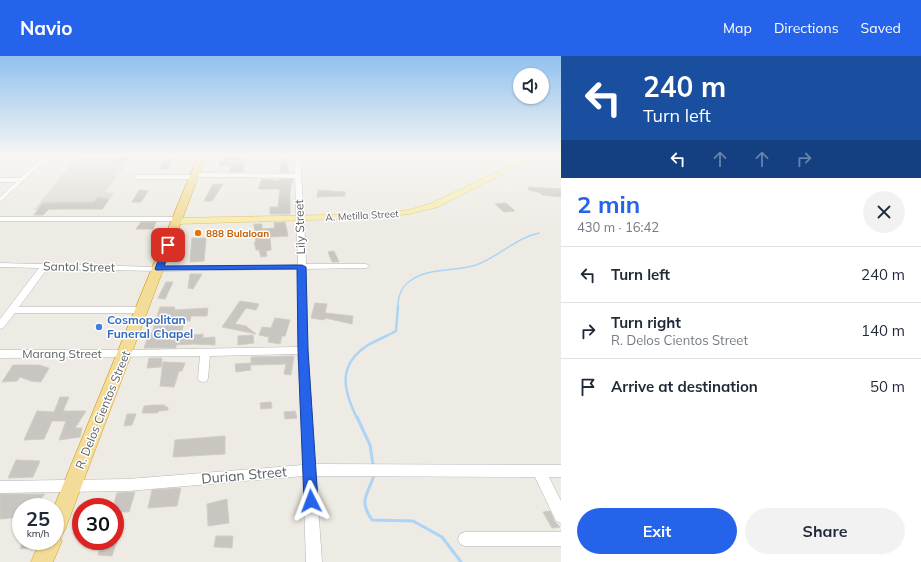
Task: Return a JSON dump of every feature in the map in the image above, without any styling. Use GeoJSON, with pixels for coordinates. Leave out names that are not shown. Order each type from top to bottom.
{"type":"FeatureCollection","features":[{"type":"Feature","properties":{"kind":"highway","name":"R. Delos Cientos Street"},"geometry":{"type":"LineString","coordinates":[[64,506],[194,180]]}},
{"type":"Feature","properties":{"kind":"highway"},"geometry":{"type":"LineString","coordinates":[[42,562],[47,550]]}},
{"type":"Feature","properties":{"kind":"main road","name":"A. Metilla Street"},"geometry":{"type":"LineString","coordinates":[[178,220],[388,215],[417,211],[457,195],[488,180]]}},
{"type":"Feature","properties":{"kind":"street"},"geometry":{"type":"LineString","coordinates":[[0,180],[21,180]]}},
{"type":"Feature","properties":{"kind":"street"},"geometry":{"type":"LineString","coordinates":[[0,200],[21,180]]}},
{"type":"Feature","properties":{"kind":"street","name":"Lily Street"},"geometry":{"type":"LineString","coordinates":[[298,180],[301,218],[303,350],[314,562]]}},
{"type":"Feature","properties":{"kind":"street"},"geometry":{"type":"LineString","coordinates":[[0,219],[178,220]]}},
{"type":"Feature","properties":{"kind":"street","name":"Santol Street"},"geometry":{"type":"LineString","coordinates":[[0,265],[159,269],[366,266]]}},
{"type":"Feature","properties":{"kind":"street"},"geometry":{"type":"LineString","coordinates":[[0,326],[45,266]]}},
{"type":"Feature","properties":{"kind":"street"},"geometry":{"type":"LineString","coordinates":[[12,310],[142,310]]}},
{"type":"Feature","properties":{"kind":"street","name":"Marang Street"},"geometry":{"type":"LineString","coordinates":[[0,354],[125,354],[303,350]]}},
{"type":"Feature","properties":{"kind":"street"},"geometry":{"type":"LineString","coordinates":[[203,378],[206,352]]}},
{"type":"Feature","properties":{"kind":"street","name":"Durian Street"},"geometry":{"type":"LineString","coordinates":[[0,487],[128,485],[309,470],[561,471]]}},
{"type":"Feature","properties":{"kind":"street"},"geometry":{"type":"LineString","coordinates":[[539,471],[561,516]]}},
{"type":"Feature","properties":{"kind":"street"},"geometry":{"type":"LineString","coordinates":[[465,539],[561,539]]}},
{"type":"Feature","properties":{"kind":"shaded area"},"geometry":{"type":"Polygon","coordinates":[[[58,180],[115,180],[105,192],[114,193],[103,209],[34,210],[58,180]]]}},
{"type":"Feature","properties":{"kind":"building"},"geometry":{"type":"Polygon","coordinates":[[[262,180],[279,181],[279,180],[293,180],[290,191],[290,214],[270,214],[270,207],[278,207],[280,189],[258,189],[262,180]]]}},
{"type":"Feature","properties":{"kind":"building"},"geometry":{"type":"Polygon","coordinates":[[[213,184],[223,184],[212,201],[204,201],[213,184]]]}},
{"type":"Feature","properties":{"kind":"building"},"geometry":{"type":"Polygon","coordinates":[[[529,187],[561,189],[561,197],[542,195],[541,193],[528,190],[529,187]]]}},
{"type":"Feature","properties":{"kind":"building"},"geometry":{"type":"Polygon","coordinates":[[[139,190],[148,191],[141,202],[132,202],[139,190]]]}},
{"type":"Feature","properties":{"kind":"building"},"geometry":{"type":"Polygon","coordinates":[[[318,190],[345,192],[345,196],[317,197],[318,190]]]}},
{"type":"Feature","properties":{"kind":"building"},"geometry":{"type":"Polygon","coordinates":[[[98,197],[109,199],[102,209],[49,209],[43,215],[34,215],[43,203],[94,202],[98,197]]]}},
{"type":"Feature","properties":{"kind":"building"},"geometry":{"type":"Polygon","coordinates":[[[506,203],[515,211],[504,212],[495,204],[506,203]]]}},
{"type":"Feature","properties":{"kind":"building"},"geometry":{"type":"Polygon","coordinates":[[[141,222],[156,222],[153,229],[136,229],[141,222]]]}},
{"type":"Feature","properties":{"kind":"building"},"geometry":{"type":"Polygon","coordinates":[[[285,222],[288,236],[270,237],[271,250],[266,251],[267,256],[261,257],[259,250],[256,250],[254,242],[256,242],[254,224],[262,224],[262,229],[275,228],[274,223],[285,222]]]}},
{"type":"Feature","properties":{"kind":"building"},"geometry":{"type":"Polygon","coordinates":[[[192,238],[206,238],[204,261],[190,262],[192,238]]]}},
{"type":"Feature","properties":{"kind":"building"},"geometry":{"type":"Polygon","coordinates":[[[334,251],[339,262],[332,262],[328,252],[334,251]]]}},
{"type":"Feature","properties":{"kind":"building"},"geometry":{"type":"Polygon","coordinates":[[[190,274],[202,274],[193,289],[188,288],[190,274]]]}},
{"type":"Feature","properties":{"kind":"building"},"geometry":{"type":"Polygon","coordinates":[[[166,282],[173,282],[165,299],[158,298],[166,282]]]}},
{"type":"Feature","properties":{"kind":"building"},"geometry":{"type":"Polygon","coordinates":[[[240,301],[259,304],[256,310],[246,308],[235,324],[246,326],[256,334],[222,327],[240,301]]]}},
{"type":"Feature","properties":{"kind":"building"},"geometry":{"type":"Polygon","coordinates":[[[315,303],[327,304],[325,313],[353,316],[352,324],[325,318],[324,320],[311,318],[315,303]]]}},
{"type":"Feature","properties":{"kind":"building"},"geometry":{"type":"Polygon","coordinates":[[[160,307],[175,307],[174,310],[208,308],[207,316],[191,316],[190,321],[185,321],[180,336],[203,334],[203,338],[215,337],[215,345],[194,344],[176,345],[176,348],[144,348],[149,333],[152,333],[160,307]]]}},
{"type":"Feature","properties":{"kind":"building"},"geometry":{"type":"Polygon","coordinates":[[[275,318],[290,320],[285,336],[282,336],[280,344],[268,342],[269,337],[259,335],[262,327],[271,328],[275,318]]]}},
{"type":"Feature","properties":{"kind":"building"},"geometry":{"type":"Polygon","coordinates":[[[253,335],[254,343],[238,345],[238,336],[253,335]]]}},
{"type":"Feature","properties":{"kind":"building"},"geometry":{"type":"Polygon","coordinates":[[[294,356],[291,375],[284,374],[286,364],[251,365],[251,357],[294,356]]]}},
{"type":"Feature","properties":{"kind":"building"},"geometry":{"type":"Polygon","coordinates":[[[149,358],[162,358],[161,367],[147,368],[149,358]]]}},
{"type":"Feature","properties":{"kind":"building"},"geometry":{"type":"Polygon","coordinates":[[[163,362],[185,363],[182,371],[179,371],[174,387],[160,386],[163,362]]]}},
{"type":"Feature","properties":{"kind":"building"},"geometry":{"type":"Polygon","coordinates":[[[250,363],[251,370],[236,372],[235,364],[250,363]]]}},
{"type":"Feature","properties":{"kind":"building"},"geometry":{"type":"Polygon","coordinates":[[[13,365],[39,365],[49,368],[41,382],[31,381],[20,377],[17,381],[2,382],[13,365]]]}},
{"type":"Feature","properties":{"kind":"building"},"geometry":{"type":"Polygon","coordinates":[[[60,397],[69,397],[63,411],[86,411],[75,428],[82,428],[80,437],[59,440],[66,421],[52,421],[44,439],[24,440],[37,411],[54,412],[60,397]]]}},
{"type":"Feature","properties":{"kind":"building"},"geometry":{"type":"Polygon","coordinates":[[[271,402],[272,408],[261,409],[260,403],[271,402]]]}},
{"type":"Feature","properties":{"kind":"building"},"geometry":{"type":"Polygon","coordinates":[[[165,405],[164,407],[168,407],[168,410],[159,411],[157,413],[142,413],[144,406],[165,405]]]}},
{"type":"Feature","properties":{"kind":"building"},"geometry":{"type":"Polygon","coordinates":[[[295,411],[297,418],[285,419],[284,412],[295,411]]]}},
{"type":"Feature","properties":{"kind":"building"},"geometry":{"type":"Polygon","coordinates":[[[127,414],[136,414],[132,425],[124,426],[127,414]]]}},
{"type":"Feature","properties":{"kind":"building"},"geometry":{"type":"Polygon","coordinates":[[[225,436],[225,454],[173,457],[175,440],[225,436]]]}},
{"type":"Feature","properties":{"kind":"building"},"geometry":{"type":"Polygon","coordinates":[[[16,460],[40,461],[33,477],[8,478],[16,460]]]}},
{"type":"Feature","properties":{"kind":"building"},"geometry":{"type":"Polygon","coordinates":[[[181,488],[177,506],[148,508],[152,490],[181,488]]]}},
{"type":"Feature","properties":{"kind":"building"},"geometry":{"type":"Polygon","coordinates":[[[135,492],[129,512],[124,512],[124,498],[116,498],[117,493],[135,492]]]}},
{"type":"Feature","properties":{"kind":"building"},"geometry":{"type":"Polygon","coordinates":[[[0,494],[45,494],[42,498],[12,498],[12,518],[0,519],[0,494]]]}},
{"type":"Feature","properties":{"kind":"building"},"geometry":{"type":"Polygon","coordinates":[[[227,499],[229,523],[208,526],[207,504],[227,499]]]}},
{"type":"Feature","properties":{"kind":"building"},"geometry":{"type":"Polygon","coordinates":[[[550,511],[555,522],[560,527],[552,528],[543,512],[550,511]]]}},
{"type":"Feature","properties":{"kind":"building"},"geometry":{"type":"Polygon","coordinates":[[[216,536],[233,536],[232,548],[214,547],[216,536]]]}},
{"type":"Feature","properties":{"kind":"building"},"geometry":{"type":"Polygon","coordinates":[[[100,550],[114,550],[112,556],[98,555],[100,550]]]}},
{"type":"Feature","properties":{"kind":"waterway"},"geometry":{"type":"LineString","coordinates":[[398,307],[399,296],[402,289],[407,283],[417,277],[434,272],[476,265],[484,262],[522,239],[539,233]]}},
{"type":"Feature","properties":{"kind":"waterway"},"geometry":{"type":"LineString","coordinates":[[357,418],[348,398],[346,388],[347,370],[351,361],[368,345],[396,331],[398,306]]}},
{"type":"Feature","properties":{"kind":"waterway"},"geometry":{"type":"LineString","coordinates":[[357,417],[370,445],[373,464]]}},
{"type":"Feature","properties":{"kind":"waterway"},"geometry":{"type":"LineString","coordinates":[[374,475],[365,502],[372,520],[413,521],[442,537],[461,562]]}},
{"type":"Feature","properties":{"kind":"place","name":"888 Bulaloan"},"geometry":{"type":"Point","coordinates":[198,233]}},
{"type":"Feature","properties":{"kind":"place","name":"Cosmopolitan Funeral Chapel"},"geometry":{"type":"Point","coordinates":[99,327]}},
{"type":"Feature","properties":{"kind":"route"},"geometry":{"type":"LineString","coordinates":[[168,245],[159,269],[302,267],[303,350],[311,501]]}}]}
